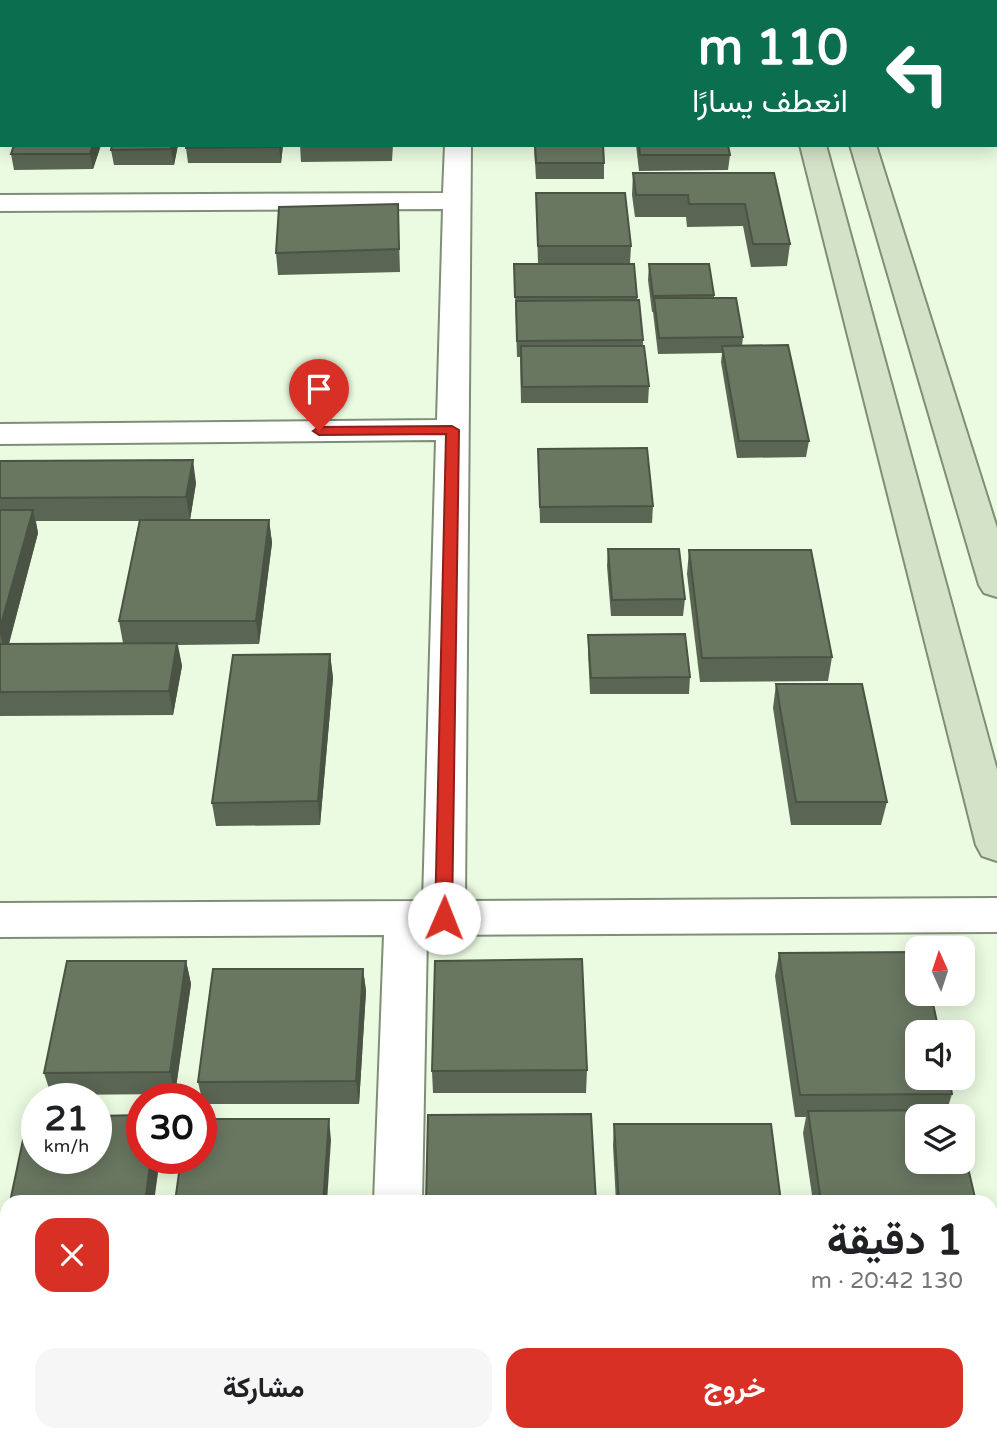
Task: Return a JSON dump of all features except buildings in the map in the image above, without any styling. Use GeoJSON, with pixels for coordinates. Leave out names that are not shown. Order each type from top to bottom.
{"type":"FeatureCollection","features":[{"type":"Feature","properties":{"kind":"street"},"geometry":{"type":"LineString","coordinates":[[399,1195],[425,918],[452,430],[458,147]]}},
{"type":"Feature","properties":{"kind":"street"},"geometry":{"type":"LineString","coordinates":[[815,147],[997,845]]}},
{"type":"Feature","properties":{"kind":"street"},"geometry":{"type":"LineString","coordinates":[[864,147],[997,585]]}},
{"type":"Feature","properties":{"kind":"street"},"geometry":{"type":"LineString","coordinates":[[0,203],[457,201]]}},
{"type":"Feature","properties":{"kind":"street"},"geometry":{"type":"LineString","coordinates":[[0,434],[452,430]]}},
{"type":"Feature","properties":{"kind":"street"},"geometry":{"type":"LineString","coordinates":[[0,920],[997,915]]}},
{"type":"Feature","properties":{"kind":"route"},"geometry":{"type":"LineString","coordinates":[[319,431],[452,430],[444,918]]}}]}
